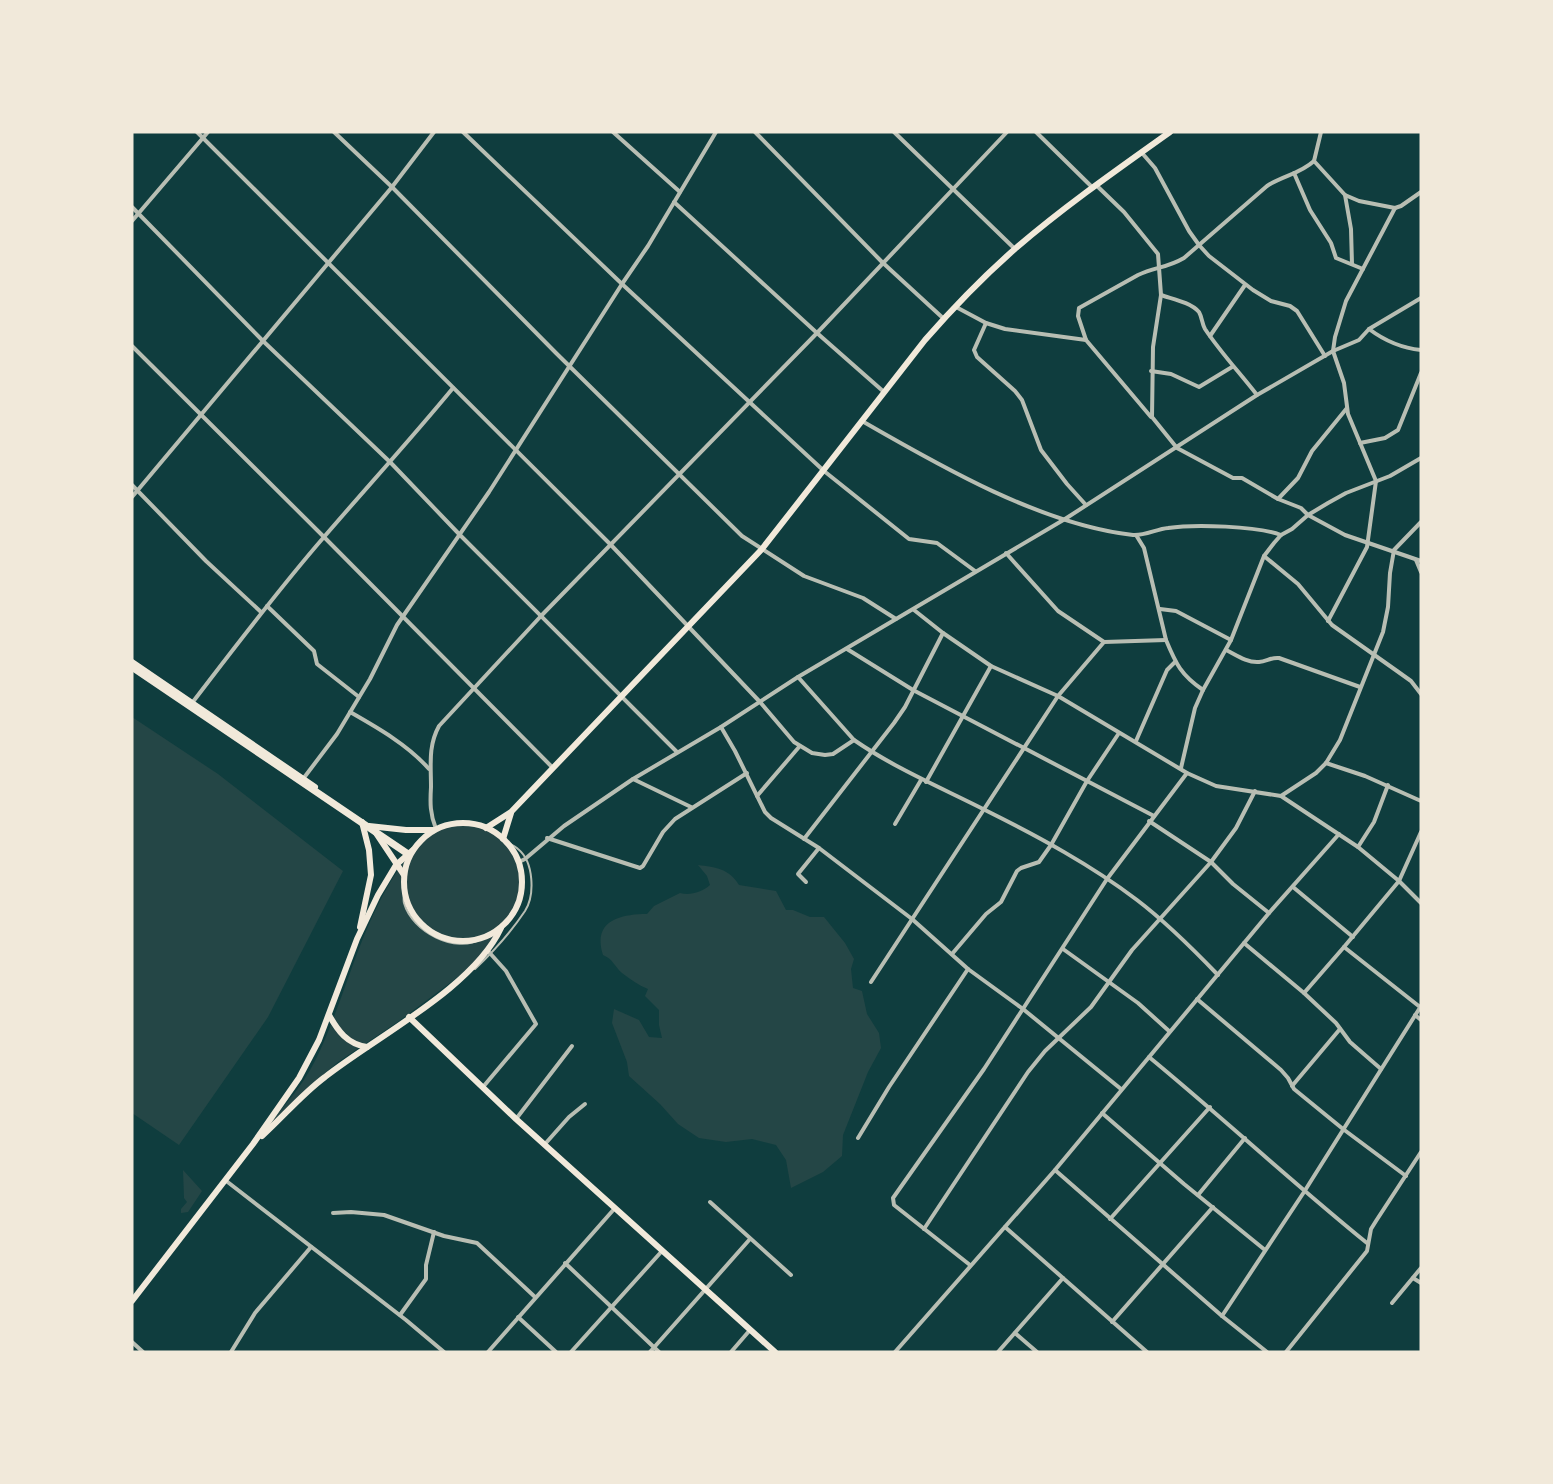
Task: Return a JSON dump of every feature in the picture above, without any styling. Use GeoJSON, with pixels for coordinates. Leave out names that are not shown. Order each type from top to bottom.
{"type":"FeatureCollection","features":[{"type":"Feature","properties":{"kind":"main road"},"geometry":{"type":"LineString","coordinates":[[486,828],[511,812],[762,549],[944,319],[1015,249],[1094,186],[1170,132]]}},
{"type":"Feature","properties":{"kind":"main road"},"geometry":{"type":"LineString","coordinates":[[132,662],[369,825],[404,875]]}},
{"type":"Feature","properties":{"kind":"main road"},"geometry":{"type":"LineString","coordinates":[[132,667],[410,852]]}},
{"type":"Feature","properties":{"kind":"main road"},"geometry":{"type":"LineString","coordinates":[[505,840],[511,812]]}},
{"type":"Feature","properties":{"kind":"main road"},"geometry":{"type":"LineString","coordinates":[[357,939],[371,871],[369,850],[361,820]]}},
{"type":"Feature","properties":{"kind":"main road"},"geometry":{"type":"LineString","coordinates":[[369,825],[406,830],[435,830],[461,823],[486,828],[505,840],[522,860],[522,892],[517,907],[502,927],[481,939],[466,942],[437,936],[424,928],[407,903],[404,875],[410,852]]}},
{"type":"Feature","properties":{"kind":"main road"},"geometry":{"type":"LineString","coordinates":[[132,1301],[253,1144],[299,1078],[319,1040],[353,948],[381,888],[396,864],[435,830]]}},
{"type":"Feature","properties":{"kind":"main road"},"geometry":{"type":"LineString","coordinates":[[253,1144],[324,1077],[411,1019],[468,972],[489,952],[502,927]]}},
{"type":"Feature","properties":{"kind":"main road"},"geometry":{"type":"LineString","coordinates":[[329,1015],[341,1034],[358,1046],[368,1047]]}},
{"type":"Feature","properties":{"kind":"main road"},"geometry":{"type":"LineString","coordinates":[[411,1019],[516,1119],[775,1352]]}},
{"type":"Feature","properties":{"kind":"street"},"geometry":{"type":"LineString","coordinates":[[198,132],[611,545],[760,702],[786,735],[799,747],[812,753],[833,754],[854,740]]}},
{"type":"Feature","properties":{"kind":"street"},"geometry":{"type":"LineString","coordinates":[[132,221],[208,132]]}},
{"type":"Feature","properties":{"kind":"street"},"geometry":{"type":"LineString","coordinates":[[334,132],[742,536],[804,576],[863,598],[897,619]]}},
{"type":"Feature","properties":{"kind":"street"},"geometry":{"type":"LineString","coordinates":[[132,497],[392,187],[434,132]]}},
{"type":"Feature","properties":{"kind":"street"},"geometry":{"type":"LineString","coordinates":[[463,132],[622,284],[824,471],[909,539],[937,543],[976,571]]}},
{"type":"Feature","properties":{"kind":"street"},"geometry":{"type":"LineString","coordinates":[[303,778],[350,712],[404,616],[648,246],[716,132]]}},
{"type":"Feature","properties":{"kind":"street"},"geometry":{"type":"LineString","coordinates":[[755,132],[882,262],[944,319]]}},
{"type":"Feature","properties":{"kind":"street"},"geometry":{"type":"LineString","coordinates":[[894,132],[1015,249]]}},
{"type":"Feature","properties":{"kind":"street"},"geometry":{"type":"LineString","coordinates":[[435,830],[431,817],[429,770],[435,733],[439,726],[1007,132]]}},
{"type":"Feature","properties":{"kind":"street"},"geometry":{"type":"LineString","coordinates":[[1036,132],[1124,212],[1158,254],[1161,295],[1151,371],[1152,417]]}},
{"type":"Feature","properties":{"kind":"street"},"geometry":{"type":"LineString","coordinates":[[1321,132],[1314,161],[1307,168],[1277,179],[1267,186],[1184,258],[1170,267],[1138,274],[1080,305],[1078,315],[1086,340],[1177,448],[1233,478],[1242,478],[1278,499],[1301,508],[1308,515],[1345,535],[1421,561]]}},
{"type":"Feature","properties":{"kind":"street"},"geometry":{"type":"LineString","coordinates":[[616,133],[680,192]]}},
{"type":"Feature","properties":{"kind":"street"},"geometry":{"type":"LineString","coordinates":[[1141,152],[1155,168],[1199,245],[1245,285],[1271,301],[1290,306],[1297,311],[1325,356]]}},
{"type":"Feature","properties":{"kind":"street"},"geometry":{"type":"LineString","coordinates":[[1314,161],[1345,195],[1377,205],[1401,207],[1421,192]]}},
{"type":"Feature","properties":{"kind":"street"},"geometry":{"type":"LineString","coordinates":[[1294,173],[1310,210],[1331,243],[1336,258],[1363,268]]}},
{"type":"Feature","properties":{"kind":"street"},"geometry":{"type":"LineString","coordinates":[[1345,195],[1351,229],[1352,264]]}},
{"type":"Feature","properties":{"kind":"street"},"geometry":{"type":"LineString","coordinates":[[674,202],[884,392]]}},
{"type":"Feature","properties":{"kind":"street"},"geometry":{"type":"LineString","coordinates":[[132,207],[263,341],[391,463],[677,752]]}},
{"type":"Feature","properties":{"kind":"street"},"geometry":{"type":"LineString","coordinates":[[1328,621],[1367,547],[1376,481],[1347,407],[1344,383],[1333,351],[1339,318],[1346,301],[1395,208]]}},
{"type":"Feature","properties":{"kind":"street"},"geometry":{"type":"LineString","coordinates":[[1210,336],[1245,285]]}},
{"type":"Feature","properties":{"kind":"street"},"geometry":{"type":"LineString","coordinates":[[1161,295],[1197,311],[1205,329],[1232,367],[1241,374],[1257,395]]}},
{"type":"Feature","properties":{"kind":"street"},"geometry":{"type":"LineString","coordinates":[[522,860],[547,838],[633,779],[721,727],[846,648],[1065,519],[1257,395],[1333,351],[1359,340],[1369,329],[1421,298]]}},
{"type":"Feature","properties":{"kind":"street"},"geometry":{"type":"LineString","coordinates":[[956,307],[986,323],[1005,329],[1086,340]]}},
{"type":"Feature","properties":{"kind":"street"},"geometry":{"type":"LineString","coordinates":[[986,323],[974,347],[977,357],[1022,400],[1041,450],[1086,505]]}},
{"type":"Feature","properties":{"kind":"street"},"geometry":{"type":"LineString","coordinates":[[1369,329],[1387,341],[1409,349],[1421,350]]}},
{"type":"Feature","properties":{"kind":"street"},"geometry":{"type":"LineString","coordinates":[[132,346],[404,616],[552,767]]}},
{"type":"Feature","properties":{"kind":"street"},"geometry":{"type":"LineString","coordinates":[[1151,371],[1171,374],[1197,388],[1232,367]]}},
{"type":"Feature","properties":{"kind":"street"},"geometry":{"type":"LineString","coordinates":[[1360,443],[1386,438],[1398,430],[1421,373]]}},
{"type":"Feature","properties":{"kind":"street"},"geometry":{"type":"LineString","coordinates":[[192,703],[261,612],[453,388]]}},
{"type":"Feature","properties":{"kind":"street"},"geometry":{"type":"LineString","coordinates":[[1278,499],[1298,478],[1312,451],[1347,407]]}},
{"type":"Feature","properties":{"kind":"street"},"geometry":{"type":"LineString","coordinates":[[862,421],[911,450],[1007,497],[1065,519],[1112,532],[1136,535],[1167,528],[1193,526],[1263,530],[1281,535]]}},
{"type":"Feature","properties":{"kind":"street"},"geometry":{"type":"LineString","coordinates":[[1181,768],[1195,708],[1231,640],[1264,556],[1281,535],[1308,515],[1346,493],[1390,476],[1421,458]]}},
{"type":"Feature","properties":{"kind":"street"},"geometry":{"type":"LineString","coordinates":[[132,485],[206,561],[261,612]]}},
{"type":"Feature","properties":{"kind":"street"},"geometry":{"type":"LineString","coordinates":[[1281,796],[1316,773],[1326,763],[1349,720],[1386,621],[1394,550],[1421,522]]}},
{"type":"Feature","properties":{"kind":"street"},"geometry":{"type":"LineString","coordinates":[[1136,535],[1144,548],[1166,640],[1175,662],[1185,678],[1203,690]]}},
{"type":"Feature","properties":{"kind":"street"},"geometry":{"type":"LineString","coordinates":[[1006,553],[1058,611],[1104,642],[1166,640]]}},
{"type":"Feature","properties":{"kind":"street"},"geometry":{"type":"LineString","coordinates":[[1264,556],[1298,584],[1328,621],[1354,643],[1411,681],[1421,694]]}},
{"type":"Feature","properties":{"kind":"street"},"geometry":{"type":"LineString","coordinates":[[1416,559],[1421,572]]}},
{"type":"Feature","properties":{"kind":"street"},"geometry":{"type":"LineString","coordinates":[[267,606],[314,651],[317,664],[359,697]]}},
{"type":"Feature","properties":{"kind":"street"},"geometry":{"type":"LineString","coordinates":[[1160,609],[1176,611],[1231,640]]}},
{"type":"Feature","properties":{"kind":"street"},"geometry":{"type":"LineString","coordinates":[[914,610],[991,666],[1058,696],[1187,773],[1216,786],[1281,796],[1358,847],[1421,903]]}},
{"type":"Feature","properties":{"kind":"street"},"geometry":{"type":"LineString","coordinates":[[804,839],[899,715],[943,633]]}},
{"type":"Feature","properties":{"kind":"street"},"geometry":{"type":"LineString","coordinates":[[871,982],[1058,696],[1104,642]]}},
{"type":"Feature","properties":{"kind":"street"},"geometry":{"type":"LineString","coordinates":[[846,648],[913,690],[1154,816]]}},
{"type":"Feature","properties":{"kind":"street"},"geometry":{"type":"LineString","coordinates":[[1226,650],[1249,661],[1263,662],[1274,657],[1280,658],[1360,687]]}},
{"type":"Feature","properties":{"kind":"street"},"geometry":{"type":"LineString","coordinates":[[1136,741],[1167,669],[1175,662]]}},
{"type":"Feature","properties":{"kind":"street"},"geometry":{"type":"LineString","coordinates":[[895,824],[964,717],[991,666]]}},
{"type":"Feature","properties":{"kind":"street"},"geometry":{"type":"LineString","coordinates":[[798,677],[854,740],[923,781],[985,809],[1051,845],[1107,879],[1140,902],[1218,975]]}},
{"type":"Feature","properties":{"kind":"street"},"geometry":{"type":"LineString","coordinates":[[350,712],[395,740],[417,757],[429,770]]}},
{"type":"Feature","properties":{"kind":"street"},"geometry":{"type":"LineString","coordinates":[[721,727],[747,773],[765,812],[771,818],[819,848],[912,919],[968,969],[1023,1008],[1058,1039],[1122,1089]]}},
{"type":"Feature","properties":{"kind":"street"},"geometry":{"type":"LineString","coordinates":[[952,954],[986,914],[1001,902],[1017,872],[1021,868],[1039,862],[1087,781],[1119,733]]}},
{"type":"Feature","properties":{"kind":"street"},"geometry":{"type":"LineString","coordinates":[[757,796],[799,747]]}},
{"type":"Feature","properties":{"kind":"street"},"geometry":{"type":"LineString","coordinates":[[1326,763],[1388,785],[1421,801]]}},
{"type":"Feature","properties":{"kind":"street"},"geometry":{"type":"LineString","coordinates":[[547,838],[640,868],[663,832],[675,819],[747,773]]}},
{"type":"Feature","properties":{"kind":"street"},"geometry":{"type":"LineString","coordinates":[[970,1265],[894,1205],[892,1200],[984,1069],[1107,879],[1187,773]]}},
{"type":"Feature","properties":{"kind":"street"},"geometry":{"type":"LineString","coordinates":[[633,779],[691,807]]}},
{"type":"Feature","properties":{"kind":"street"},"geometry":{"type":"LineString","coordinates":[[1358,847],[1374,822],[1388,785]]}},
{"type":"Feature","properties":{"kind":"street"},"geometry":{"type":"LineString","coordinates":[[924,1229],[1028,1072],[1090,1007],[1132,950],[1210,862],[1236,828],[1255,791]]}},
{"type":"Feature","properties":{"kind":"street"},"geometry":{"type":"LineString","coordinates":[[1149,822],[1210,862],[1269,913]]}},
{"type":"Feature","properties":{"kind":"street"},"geometry":{"type":"LineString","coordinates":[[1304,993],[1398,881],[1421,832]]}},
{"type":"Feature","properties":{"kind":"street"},"geometry":{"type":"LineString","coordinates":[[895,1352],[1055,1170],[1169,1031],[1338,834]]}},
{"type":"Feature","properties":{"kind":"street"},"geometry":{"type":"LineString","coordinates":[[806,882],[798,874],[819,848]]}},
{"type":"Feature","properties":{"kind":"street"},"geometry":{"type":"LineString","coordinates":[[1293,887],[1353,937]]}},
{"type":"Feature","properties":{"kind":"street"},"geometry":{"type":"LineString","coordinates":[[1244,943],[1304,993],[1350,1042],[1381,1069]]}},
{"type":"Feature","properties":{"kind":"street"},"geometry":{"type":"LineString","coordinates":[[1222,1316],[1304,1192],[1421,1006],[1344,947]]}},
{"type":"Feature","properties":{"kind":"street"},"geometry":{"type":"LineString","coordinates":[[1063,949],[1110,981],[1169,1031]]}},
{"type":"Feature","properties":{"kind":"street"},"geometry":{"type":"LineString","coordinates":[[483,1088],[536,1024],[506,971],[489,952]]}},
{"type":"Feature","properties":{"kind":"street"},"geometry":{"type":"LineString","coordinates":[[858,1138],[889,1087],[968,969]]}},
{"type":"Feature","properties":{"kind":"street"},"geometry":{"type":"LineString","coordinates":[[1197,999],[1281,1070],[1292,1086],[1343,1129],[1406,1176]]}},
{"type":"Feature","properties":{"kind":"street"},"geometry":{"type":"LineString","coordinates":[[1415,1015],[1421,1020]]}},
{"type":"Feature","properties":{"kind":"street"},"geometry":{"type":"LineString","coordinates":[[1292,1086],[1340,1029]]}},
{"type":"Feature","properties":{"kind":"street"},"geometry":{"type":"LineString","coordinates":[[516,1119],[572,1046]]}},
{"type":"Feature","properties":{"kind":"street"},"geometry":{"type":"LineString","coordinates":[[1149,1056],[1210,1107],[1304,1192],[1367,1243]]}},
{"type":"Feature","properties":{"kind":"street"},"geometry":{"type":"LineString","coordinates":[[545,1144],[585,1104]]}},
{"type":"Feature","properties":{"kind":"street"},"geometry":{"type":"LineString","coordinates":[[1110,1219],[1210,1107]]}},
{"type":"Feature","properties":{"kind":"street"},"geometry":{"type":"LineString","coordinates":[[1102,1113],[1265,1250]]}},
{"type":"Feature","properties":{"kind":"street"},"geometry":{"type":"LineString","coordinates":[[1198,1195],[1245,1138]]}},
{"type":"Feature","properties":{"kind":"street"},"geometry":{"type":"LineString","coordinates":[[1286,1352],[1367,1251],[1367,1243],[1376,1221],[1421,1152]]}},
{"type":"Feature","properties":{"kind":"street"},"geometry":{"type":"LineString","coordinates":[[1055,1170],[1222,1316],[1267,1352]]}},
{"type":"Feature","properties":{"kind":"street"},"geometry":{"type":"LineString","coordinates":[[225,1180],[400,1315],[444,1352]]}},
{"type":"Feature","properties":{"kind":"street"},"geometry":{"type":"LineString","coordinates":[[710,1202],[791,1275]]}},
{"type":"Feature","properties":{"kind":"street"},"geometry":{"type":"LineString","coordinates":[[1113,1322],[1213,1207]]}},
{"type":"Feature","properties":{"kind":"street"},"geometry":{"type":"LineString","coordinates":[[488,1352],[615,1208]]}},
{"type":"Feature","properties":{"kind":"street"},"geometry":{"type":"LineString","coordinates":[[333,1213],[384,1215],[434,1232],[477,1243],[535,1297]]}},
{"type":"Feature","properties":{"kind":"street"},"geometry":{"type":"LineString","coordinates":[[1005,1227],[1147,1352]]}},
{"type":"Feature","properties":{"kind":"street"},"geometry":{"type":"LineString","coordinates":[[400,1315],[426,1279],[426,1265],[434,1232]]}},
{"type":"Feature","properties":{"kind":"street"},"geometry":{"type":"LineString","coordinates":[[650,1352],[750,1239]]}},
{"type":"Feature","properties":{"kind":"street"},"geometry":{"type":"LineString","coordinates":[[231,1352],[255,1313],[311,1247]]}},
{"type":"Feature","properties":{"kind":"street"},"geometry":{"type":"LineString","coordinates":[[571,1352],[662,1250]]}},
{"type":"Feature","properties":{"kind":"street"},"geometry":{"type":"LineString","coordinates":[[565,1263],[659,1352]]}},
{"type":"Feature","properties":{"kind":"street"},"geometry":{"type":"LineString","coordinates":[[1392,1303],[1421,1268]]}},
{"type":"Feature","properties":{"kind":"street"},"geometry":{"type":"LineString","coordinates":[[998,1352],[1063,1278]]}},
{"type":"Feature","properties":{"kind":"street"},"geometry":{"type":"LineString","coordinates":[[1413,1278],[1421,1283]]}},
{"type":"Feature","properties":{"kind":"street"},"geometry":{"type":"LineString","coordinates":[[518,1317],[556,1352]]}},
{"type":"Feature","properties":{"kind":"street"},"geometry":{"type":"LineString","coordinates":[[731,1352],[750,1330]]}},
{"type":"Feature","properties":{"kind":"street"},"geometry":{"type":"LineString","coordinates":[[1015,1333],[1037,1352]]}},
{"type":"Feature","properties":{"kind":"street"},"geometry":{"type":"LineString","coordinates":[[132,1342],[143,1352]]}},
{"type":"Feature","properties":{"kind":"lane"},"geometry":{"type":"LineString","coordinates":[[489,952],[527,906],[531,880],[520,850],[505,840]]}},
{"type":"Feature","properties":{"kind":"shaded area"},"geometry":{"type":"Polygon","coordinates":[[[132,717],[218,774],[343,871],[268,1017],[179,1145],[132,1113],[132,717]]]}},
{"type":"Feature","properties":{"kind":"shaded area"},"geometry":{"type":"Polygon","coordinates":[[[461,823],[474,824],[495,833],[511,848],[519,862],[522,893],[509,921],[478,962],[399,1021],[338,1062],[311,1085],[253,1144],[295,1092],[316,1059],[366,931],[391,882],[424,837],[439,828],[461,823]]]}},
{"type":"Feature","properties":{"kind":"shaded area"},"geometry":{"type":"Polygon","coordinates":[[[698,865],[727,872],[739,885],[776,891],[786,910],[793,910],[810,917],[824,917],[845,943],[854,959],[851,969],[853,988],[862,991],[867,1014],[879,1033],[881,1048],[868,1072],[843,1135],[842,1156],[823,1172],[791,1188],[786,1160],[776,1145],[752,1139],[726,1142],[699,1138],[678,1124],[629,1076],[627,1062],[612,1023],[614,1009],[639,1020],[649,1037],[662,1038],[659,1010],[645,996],[648,989],[622,973],[603,955],[601,934],[605,927],[618,918],[647,914],[654,906],[680,893],[692,894],[710,885],[707,876],[698,865]]]}},
{"type":"Feature","properties":{"kind":"shaded area"},"geometry":{"type":"Polygon","coordinates":[[[183,1170],[202,1191],[188,1212],[181,1213],[181,1209],[187,1202],[184,1198],[183,1170]]]}}]}
